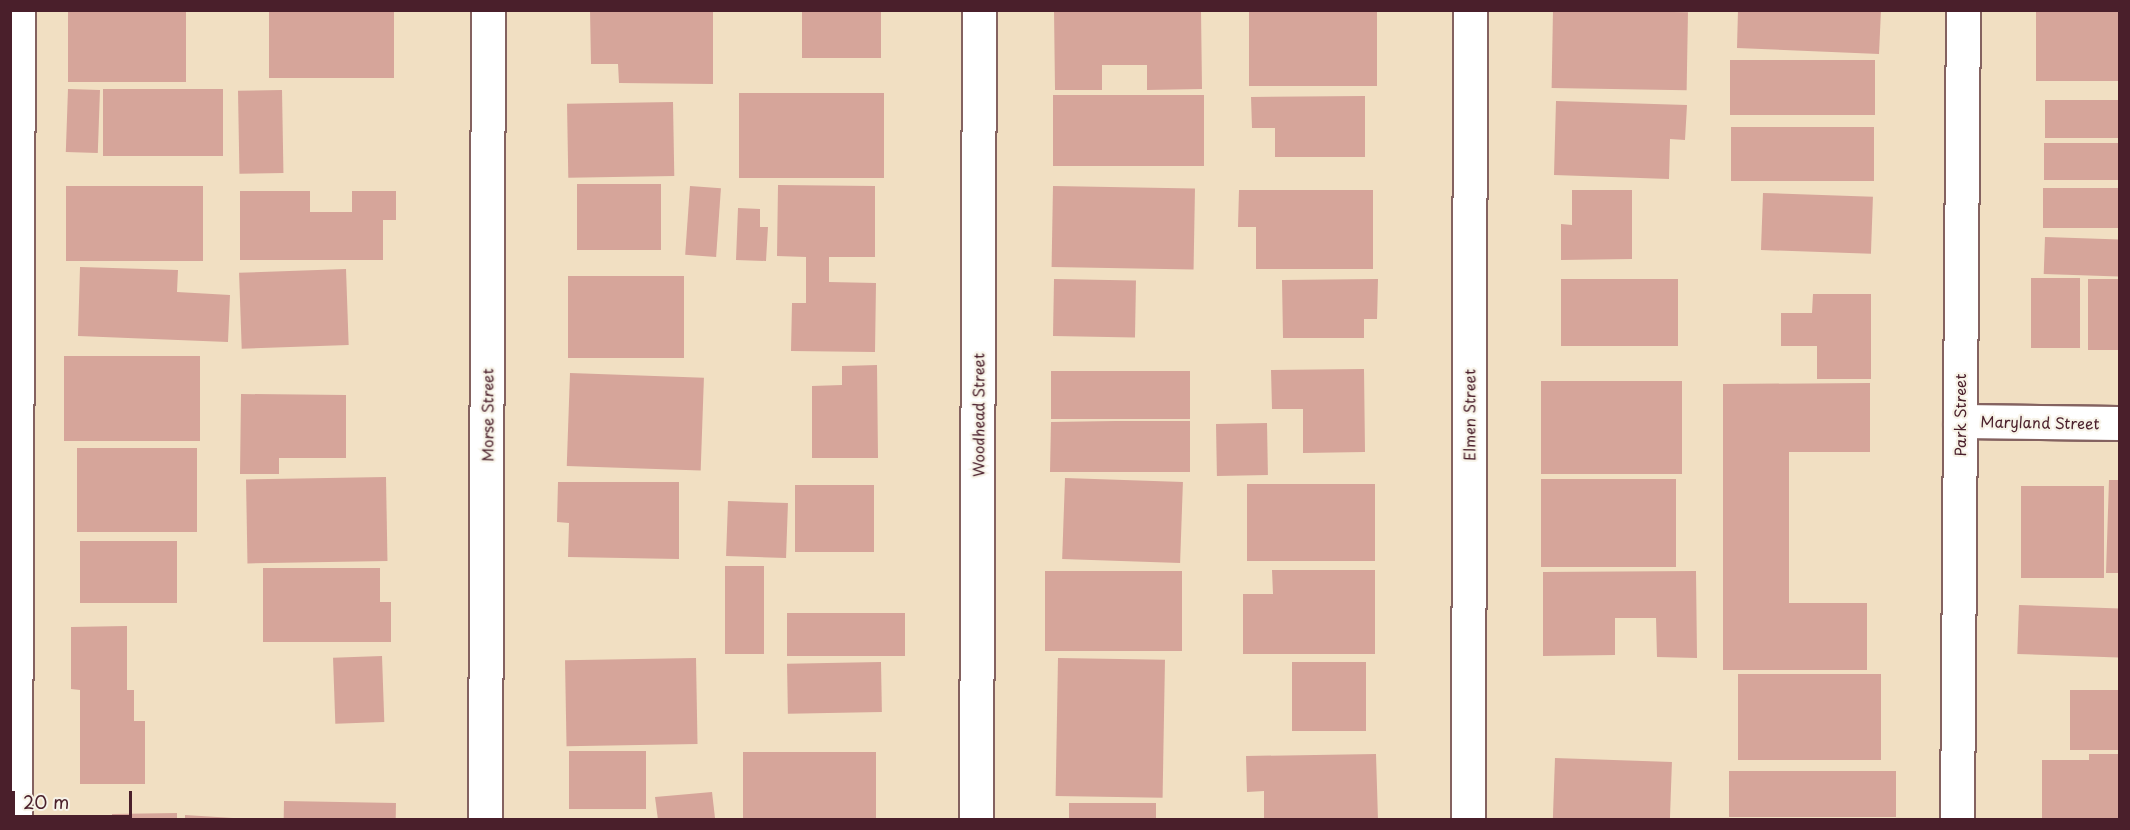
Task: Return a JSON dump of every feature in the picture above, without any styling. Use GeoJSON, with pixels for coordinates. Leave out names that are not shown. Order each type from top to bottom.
{"type":"FeatureCollection","features":[{"type":"Feature","properties":{"kind":"street"},"geometry":{"type":"LineString","coordinates":[[15,819],[18,10]]}},
{"type":"Feature","properties":{"kind":"street","name":"Morse Street"},"geometry":{"type":"LineString","coordinates":[[485,819],[489,10]]}},
{"type":"Feature","properties":{"kind":"street","name":"Woodhead Street"},"geometry":{"type":"LineString","coordinates":[[976,819],[979,10]]}},
{"type":"Feature","properties":{"kind":"street","name":"Elmen Street"},"geometry":{"type":"LineString","coordinates":[[1468,819],[1470,10]]}},
{"type":"Feature","properties":{"kind":"street","name":"Park Street"},"geometry":{"type":"LineString","coordinates":[[1957,819],[1963,10]]}},
{"type":"Feature","properties":{"kind":"street","name":"Maryland Street"},"geometry":{"type":"LineString","coordinates":[[1960,421],[2120,423]]}},
{"type":"Feature","properties":{"kind":"building"},"geometry":{"type":"Polygon","coordinates":[[[68,10],[186,10],[186,82],[68,82],[68,10]]]}},
{"type":"Feature","properties":{"kind":"building"},"geometry":{"type":"Polygon","coordinates":[[[269,10],[394,10],[394,78],[269,78],[269,10]]]}},
{"type":"Feature","properties":{"kind":"building"},"geometry":{"type":"Polygon","coordinates":[[[590,10],[713,10],[713,84],[619,83],[618,64],[591,64],[590,10]]]}},
{"type":"Feature","properties":{"kind":"building"},"geometry":{"type":"Polygon","coordinates":[[[802,10],[881,10],[881,58],[802,58],[802,10]]]}},
{"type":"Feature","properties":{"kind":"building"},"geometry":{"type":"Polygon","coordinates":[[[1054,10],[1201,10],[1202,89],[1147,90],[1147,65],[1102,65],[1102,90],[1055,90],[1054,10]]]}},
{"type":"Feature","properties":{"kind":"building"},"geometry":{"type":"Polygon","coordinates":[[[1249,10],[1377,10],[1377,86],[1249,86],[1249,10]]]}},
{"type":"Feature","properties":{"kind":"building"},"geometry":{"type":"Polygon","coordinates":[[[1553,10],[1688,12],[1687,90],[1552,88],[1553,10]]]}},
{"type":"Feature","properties":{"kind":"building"},"geometry":{"type":"Polygon","coordinates":[[[1738,10],[1881,10],[1879,54],[1737,48],[1738,10]]]}},
{"type":"Feature","properties":{"kind":"building"},"geometry":{"type":"Polygon","coordinates":[[[2036,12],[2120,12],[2120,81],[2036,81],[2036,12]]]}},
{"type":"Feature","properties":{"kind":"building"},"geometry":{"type":"Polygon","coordinates":[[[1730,60],[1875,60],[1875,115],[1730,115],[1730,60]]]}},
{"type":"Feature","properties":{"kind":"building"},"geometry":{"type":"Polygon","coordinates":[[[68,89],[100,90],[98,153],[66,152],[68,89]]]}},
{"type":"Feature","properties":{"kind":"building"},"geometry":{"type":"Polygon","coordinates":[[[103,89],[223,89],[223,156],[103,156],[103,89]]]}},
{"type":"Feature","properties":{"kind":"building"},"geometry":{"type":"Polygon","coordinates":[[[282,90],[283,173],[239,174],[238,91],[282,90]]]}},
{"type":"Feature","properties":{"kind":"building"},"geometry":{"type":"Polygon","coordinates":[[[739,93],[884,93],[884,178],[739,178],[739,93]]]}},
{"type":"Feature","properties":{"kind":"building"},"geometry":{"type":"Polygon","coordinates":[[[1053,95],[1204,95],[1204,166],[1053,166],[1053,95]]]}},
{"type":"Feature","properties":{"kind":"building"},"geometry":{"type":"Polygon","coordinates":[[[1365,96],[1365,157],[1275,157],[1275,128],[1252,128],[1251,97],[1365,96]]]}},
{"type":"Feature","properties":{"kind":"building"},"geometry":{"type":"Polygon","coordinates":[[[2045,100],[2120,100],[2120,138],[2045,138],[2045,100]]]}},
{"type":"Feature","properties":{"kind":"building"},"geometry":{"type":"Polygon","coordinates":[[[1556,101],[1687,105],[1685,140],[1670,139],[1669,179],[1554,175],[1556,101]]]}},
{"type":"Feature","properties":{"kind":"building"},"geometry":{"type":"Polygon","coordinates":[[[673,102],[674,176],[568,178],[567,104],[673,102]]]}},
{"type":"Feature","properties":{"kind":"building"},"geometry":{"type":"Polygon","coordinates":[[[1731,127],[1874,127],[1874,181],[1731,181],[1731,127]]]}},
{"type":"Feature","properties":{"kind":"building"},"geometry":{"type":"Polygon","coordinates":[[[2044,143],[2120,143],[2120,180],[2044,180],[2044,143]]]}},
{"type":"Feature","properties":{"kind":"building"},"geometry":{"type":"Polygon","coordinates":[[[577,184],[661,184],[661,250],[577,250],[577,184]]]}},
{"type":"Feature","properties":{"kind":"building"},"geometry":{"type":"Polygon","coordinates":[[[778,185],[875,186],[875,257],[829,257],[829,282],[876,283],[875,352],[791,351],[792,303],[806,303],[806,257],[777,256],[778,185]]]}},
{"type":"Feature","properties":{"kind":"building"},"geometry":{"type":"Polygon","coordinates":[[[66,186],[203,186],[203,261],[66,261],[66,186]]]}},
{"type":"Feature","properties":{"kind":"building"},"geometry":{"type":"Polygon","coordinates":[[[690,186],[721,188],[716,257],[685,255],[690,186]]]}},
{"type":"Feature","properties":{"kind":"building"},"geometry":{"type":"Polygon","coordinates":[[[1053,186],[1195,188],[1194,269],[1052,267],[1053,186]]]}},
{"type":"Feature","properties":{"kind":"building"},"geometry":{"type":"Polygon","coordinates":[[[2043,188],[2120,188],[2120,228],[2043,228],[2043,188]]]}},
{"type":"Feature","properties":{"kind":"building"},"geometry":{"type":"Polygon","coordinates":[[[1239,190],[1373,190],[1373,269],[1256,269],[1256,227],[1238,227],[1239,190]]]}},
{"type":"Feature","properties":{"kind":"building"},"geometry":{"type":"Polygon","coordinates":[[[1572,190],[1632,190],[1632,259],[1561,260],[1561,224],[1572,225],[1572,190]]]}},
{"type":"Feature","properties":{"kind":"building"},"geometry":{"type":"Polygon","coordinates":[[[240,191],[310,191],[310,212],[352,212],[352,191],[396,191],[396,220],[383,220],[383,260],[240,260],[240,191]]]}},
{"type":"Feature","properties":{"kind":"building"},"geometry":{"type":"Polygon","coordinates":[[[1763,193],[1873,197],[1871,254],[1761,250],[1763,193]]]}},
{"type":"Feature","properties":{"kind":"building"},"geometry":{"type":"Polygon","coordinates":[[[738,208],[760,209],[760,227],[768,227],[766,261],[736,260],[738,208]]]}},
{"type":"Feature","properties":{"kind":"building"},"geometry":{"type":"Polygon","coordinates":[[[2045,237],[2120,240],[2119,277],[2044,274],[2045,237]]]}},
{"type":"Feature","properties":{"kind":"building"},"geometry":{"type":"Polygon","coordinates":[[[80,267],[178,270],[177,292],[230,295],[228,342],[78,336],[80,267]]]}},
{"type":"Feature","properties":{"kind":"building"},"geometry":{"type":"Polygon","coordinates":[[[346,269],[349,345],[242,349],[239,273],[346,269]]]}},
{"type":"Feature","properties":{"kind":"building"},"geometry":{"type":"Polygon","coordinates":[[[568,276],[684,276],[684,358],[568,358],[568,276]]]}},
{"type":"Feature","properties":{"kind":"building"},"geometry":{"type":"Polygon","coordinates":[[[2031,278],[2080,278],[2080,348],[2031,348],[2031,278]]]}},
{"type":"Feature","properties":{"kind":"building"},"geometry":{"type":"Polygon","coordinates":[[[1054,279],[1136,280],[1135,337],[1053,336],[1054,279]]]}},
{"type":"Feature","properties":{"kind":"building"},"geometry":{"type":"Polygon","coordinates":[[[1378,279],[1377,319],[1364,319],[1364,338],[1283,338],[1282,280],[1378,279]]]}},
{"type":"Feature","properties":{"kind":"building"},"geometry":{"type":"Polygon","coordinates":[[[1561,279],[1678,279],[1678,346],[1561,346],[1561,279]]]}},
{"type":"Feature","properties":{"kind":"building"},"geometry":{"type":"Polygon","coordinates":[[[2088,279],[2120,279],[2120,350],[2088,350],[2088,279]]]}},
{"type":"Feature","properties":{"kind":"building"},"geometry":{"type":"Polygon","coordinates":[[[1813,294],[1871,294],[1871,379],[1817,379],[1817,346],[1781,346],[1781,313],[1812,313],[1813,294]]]}},
{"type":"Feature","properties":{"kind":"building"},"geometry":{"type":"Polygon","coordinates":[[[64,356],[200,356],[200,441],[64,441],[64,356]]]}},
{"type":"Feature","properties":{"kind":"building"},"geometry":{"type":"Polygon","coordinates":[[[877,365],[878,458],[812,458],[812,386],[842,385],[842,366],[877,365]]]}},
{"type":"Feature","properties":{"kind":"building"},"geometry":{"type":"Polygon","coordinates":[[[1364,369],[1365,452],[1303,453],[1303,409],[1272,409],[1271,370],[1364,369]]]}},
{"type":"Feature","properties":{"kind":"building"},"geometry":{"type":"Polygon","coordinates":[[[1051,371],[1190,371],[1190,419],[1051,419],[1051,371]]]}},
{"type":"Feature","properties":{"kind":"building"},"geometry":{"type":"Polygon","coordinates":[[[570,373],[704,378],[701,471],[567,466],[570,373]]]}},
{"type":"Feature","properties":{"kind":"building"},"geometry":{"type":"Polygon","coordinates":[[[1541,381],[1682,381],[1682,474],[1541,474],[1541,381]]]}},
{"type":"Feature","properties":{"kind":"building"},"geometry":{"type":"Polygon","coordinates":[[[1870,383],[1870,452],[1789,452],[1789,603],[1867,603],[1867,670],[1723,670],[1723,384],[1870,383]]]}},
{"type":"Feature","properties":{"kind":"building"},"geometry":{"type":"Polygon","coordinates":[[[241,394],[346,395],[346,458],[279,458],[279,474],[240,474],[241,394]]]}},
{"type":"Feature","properties":{"kind":"building"},"geometry":{"type":"Polygon","coordinates":[[[1190,421],[1190,472],[1050,472],[1051,422],[1190,421]]]}},
{"type":"Feature","properties":{"kind":"building"},"geometry":{"type":"Polygon","coordinates":[[[1267,423],[1268,475],[1217,476],[1216,424],[1267,423]]]}},
{"type":"Feature","properties":{"kind":"building"},"geometry":{"type":"Polygon","coordinates":[[[77,448],[197,448],[197,532],[77,532],[77,448]]]}},
{"type":"Feature","properties":{"kind":"building"},"geometry":{"type":"Polygon","coordinates":[[[386,477],[387,561],[247,563],[246,479],[386,477]]]}},
{"type":"Feature","properties":{"kind":"building"},"geometry":{"type":"Polygon","coordinates":[[[1065,478],[1183,482],[1180,563],[1062,559],[1065,478]]]}},
{"type":"Feature","properties":{"kind":"building"},"geometry":{"type":"Polygon","coordinates":[[[1541,479],[1676,479],[1676,567],[1541,567],[1541,479]]]}},
{"type":"Feature","properties":{"kind":"building"},"geometry":{"type":"Polygon","coordinates":[[[2109,480],[2120,480],[2120,573],[2106,573],[2109,480]]]}},
{"type":"Feature","properties":{"kind":"building"},"geometry":{"type":"Polygon","coordinates":[[[558,482],[679,482],[679,559],[568,557],[569,523],[557,522],[558,482]]]}},
{"type":"Feature","properties":{"kind":"building"},"geometry":{"type":"Polygon","coordinates":[[[1247,484],[1375,484],[1375,561],[1247,561],[1247,484]]]}},
{"type":"Feature","properties":{"kind":"building"},"geometry":{"type":"Polygon","coordinates":[[[795,485],[874,485],[874,552],[795,552],[795,485]]]}},
{"type":"Feature","properties":{"kind":"building"},"geometry":{"type":"Polygon","coordinates":[[[2021,486],[2104,486],[2104,578],[2021,578],[2021,486]]]}},
{"type":"Feature","properties":{"kind":"building"},"geometry":{"type":"Polygon","coordinates":[[[728,501],[788,503],[786,558],[726,556],[728,501]]]}},
{"type":"Feature","properties":{"kind":"building"},"geometry":{"type":"Polygon","coordinates":[[[80,541],[177,541],[177,603],[80,603],[80,541]]]}},
{"type":"Feature","properties":{"kind":"building"},"geometry":{"type":"Polygon","coordinates":[[[725,566],[764,566],[764,654],[725,654],[725,566]]]}},
{"type":"Feature","properties":{"kind":"building"},"geometry":{"type":"Polygon","coordinates":[[[263,568],[380,568],[380,602],[391,602],[391,642],[263,642],[263,568]]]}},
{"type":"Feature","properties":{"kind":"building"},"geometry":{"type":"Polygon","coordinates":[[[1272,570],[1375,570],[1375,654],[1243,654],[1243,594],[1273,594],[1272,570]]]}},
{"type":"Feature","properties":{"kind":"building"},"geometry":{"type":"Polygon","coordinates":[[[1045,571],[1182,571],[1182,651],[1045,651],[1045,571]]]}},
{"type":"Feature","properties":{"kind":"building"},"geometry":{"type":"Polygon","coordinates":[[[1696,571],[1697,658],[1657,657],[1656,618],[1615,618],[1615,655],[1543,656],[1543,572],[1696,571]]]}},
{"type":"Feature","properties":{"kind":"building"},"geometry":{"type":"Polygon","coordinates":[[[2019,605],[2120,609],[2118,657],[2017,654],[2019,605]]]}},
{"type":"Feature","properties":{"kind":"building"},"geometry":{"type":"Polygon","coordinates":[[[787,613],[905,613],[905,656],[787,656],[787,613]]]}},
{"type":"Feature","properties":{"kind":"building"},"geometry":{"type":"Polygon","coordinates":[[[127,626],[127,690],[134,690],[134,721],[145,721],[145,784],[80,784],[80,690],[71,689],[71,627],[127,626]]]}},
{"type":"Feature","properties":{"kind":"building"},"geometry":{"type":"Polygon","coordinates":[[[382,656],[384,722],[335,724],[333,658],[382,656]]]}},
{"type":"Feature","properties":{"kind":"building"},"geometry":{"type":"Polygon","coordinates":[[[696,658],[698,744],[567,746],[565,660],[696,658]]]}},
{"type":"Feature","properties":{"kind":"building"},"geometry":{"type":"Polygon","coordinates":[[[1058,658],[1165,660],[1163,798],[1056,796],[1058,658]]]}},
{"type":"Feature","properties":{"kind":"building"},"geometry":{"type":"Polygon","coordinates":[[[881,662],[882,712],[788,714],[787,664],[881,662]]]}},
{"type":"Feature","properties":{"kind":"building"},"geometry":{"type":"Polygon","coordinates":[[[1292,662],[1366,662],[1366,731],[1292,731],[1292,662]]]}},
{"type":"Feature","properties":{"kind":"building"},"geometry":{"type":"Polygon","coordinates":[[[1738,674],[1881,674],[1881,760],[1738,760],[1738,674]]]}},
{"type":"Feature","properties":{"kind":"building"},"geometry":{"type":"Polygon","coordinates":[[[2070,690],[2120,690],[2120,750],[2070,750],[2070,690]]]}},
{"type":"Feature","properties":{"kind":"building"},"geometry":{"type":"Polygon","coordinates":[[[569,751],[646,751],[646,809],[569,809],[569,751]]]}},
{"type":"Feature","properties":{"kind":"building"},"geometry":{"type":"Polygon","coordinates":[[[743,752],[876,752],[876,820],[743,820],[743,752]]]}},
{"type":"Feature","properties":{"kind":"building"},"geometry":{"type":"Polygon","coordinates":[[[1376,754],[1378,820],[1264,820],[1264,791],[1247,792],[1246,756],[1376,754]]]}},
{"type":"Feature","properties":{"kind":"building"},"geometry":{"type":"Polygon","coordinates":[[[2089,754],[2120,754],[2120,820],[2042,820],[2042,760],[2089,760],[2089,754]]]}},
{"type":"Feature","properties":{"kind":"building"},"geometry":{"type":"Polygon","coordinates":[[[1555,758],[1672,762],[1670,820],[1553,820],[1555,758]]]}},
{"type":"Feature","properties":{"kind":"building"},"geometry":{"type":"Polygon","coordinates":[[[1729,771],[1896,771],[1896,817],[1729,817],[1729,771]]]}},
{"type":"Feature","properties":{"kind":"building"},"geometry":{"type":"Polygon","coordinates":[[[712,792],[715,818],[658,820],[655,797],[712,792]]]}},
{"type":"Feature","properties":{"kind":"building"},"geometry":{"type":"Polygon","coordinates":[[[284,801],[396,803],[396,820],[284,820],[284,801]]]}},
{"type":"Feature","properties":{"kind":"building"},"geometry":{"type":"Polygon","coordinates":[[[1069,803],[1156,803],[1156,820],[1069,820],[1069,803]]]}},
{"type":"Feature","properties":{"kind":"building"},"geometry":{"type":"Polygon","coordinates":[[[177,813],[177,820],[112,820],[112,814],[177,813]]]}},
{"type":"Feature","properties":{"kind":"building"},"geometry":{"type":"Polygon","coordinates":[[[185,815],[233,818],[233,820],[185,820],[185,815]]]}},
{"type":"Feature","properties":{"kind":"building"},"geometry":{"type":"Polygon","coordinates":[[[62,816],[105,816],[105,820],[62,820],[62,816]]]}}]}
